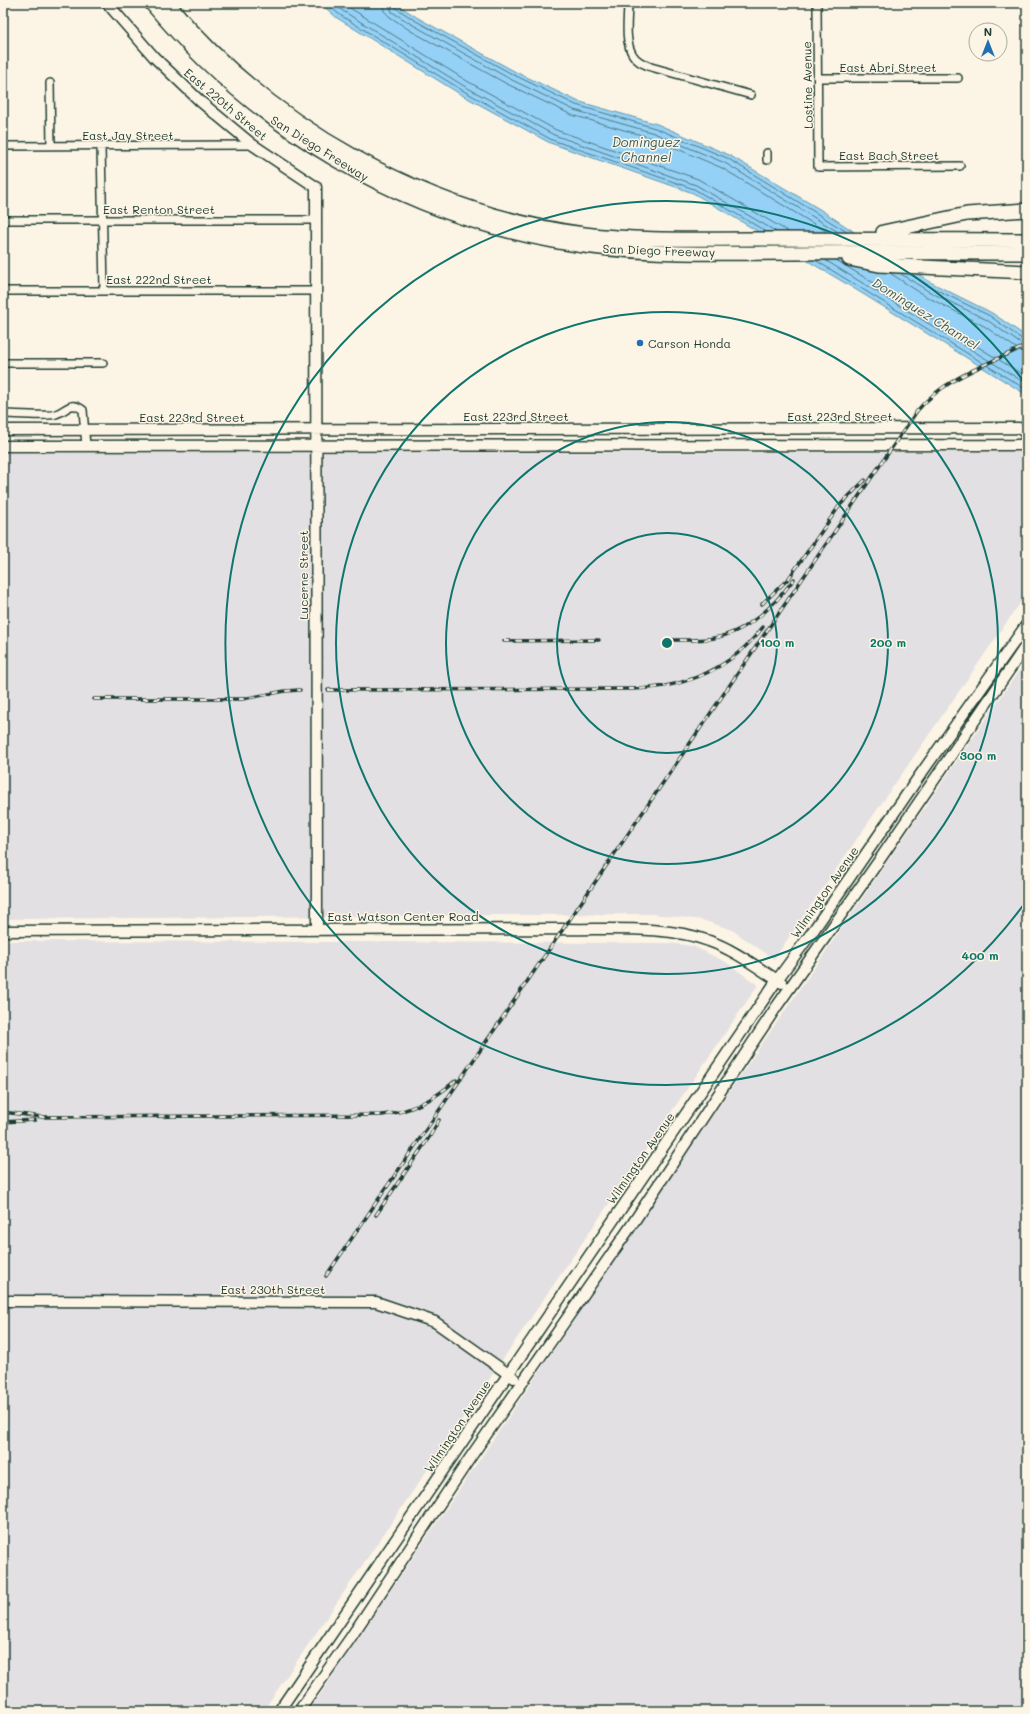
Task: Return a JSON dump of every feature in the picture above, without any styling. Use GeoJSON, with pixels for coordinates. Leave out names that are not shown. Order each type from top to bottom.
{"type":"FeatureCollection","features":[{"type":"Feature","properties":{"kind":"highway","name":"San Diego Freeway"},"geometry":{"type":"LineString","coordinates":[[151,3],[185,42],[214,70],[287,130],[344,165],[405,196],[503,230],[581,246],[644,252],[1027,253]]}},
{"type":"Feature","properties":{"kind":"highway"},"geometry":{"type":"LineString","coordinates":[[161,3],[199,45],[249,90],[282,116],[351,160],[404,186],[445,203],[519,226],[611,241],[652,245],[754,242]]}},
{"type":"Feature","properties":{"kind":"highway"},"geometry":{"type":"LineString","coordinates":[[168,3],[186,24],[242,79],[280,108],[344,150],[406,182],[481,210],[510,219],[582,233],[667,240],[754,242],[1027,240]]}},
{"type":"Feature","properties":{"kind":"highway","name":"San Diego Freeway"},"geometry":{"type":"LineString","coordinates":[[178,3],[232,58],[270,91],[297,111],[353,146],[422,180],[478,201],[536,217],[580,225],[643,231],[1027,232]]}},
{"type":"Feature","properties":{"kind":"highway"},"geometry":{"type":"LineString","coordinates":[[883,232],[967,214],[1027,210]]}},
{"type":"Feature","properties":{"kind":"highway"},"geometry":{"type":"LineString","coordinates":[[901,242],[1027,244]]}},
{"type":"Feature","properties":{"kind":"highway"},"geometry":{"type":"LineString","coordinates":[[810,253],[879,264],[1027,272]]}},
{"type":"Feature","properties":{"kind":"main road","name":"East 220th Street"},"geometry":{"type":"LineString","coordinates":[[107,3],[154,57],[201,102],[253,145],[316,187],[316,220]]}},
{"type":"Feature","properties":{"kind":"main road","name":"Lucerne Street"},"geometry":{"type":"LineString","coordinates":[[316,220],[317,930]]}},
{"type":"Feature","properties":{"kind":"main road","name":"East 223rd Street"},"geometry":{"type":"LineString","coordinates":[[3,430],[1020,428],[1027,434]]}},
{"type":"Feature","properties":{"kind":"main road"},"geometry":{"type":"LineString","coordinates":[[3,446],[1021,445],[1027,440]]}},
{"type":"Feature","properties":{"kind":"main road","name":"Wilmington Avenue"},"geometry":{"type":"LineString","coordinates":[[279,1711],[777,980],[815,928],[950,732],[1027,624]]}},
{"type":"Feature","properties":{"kind":"main road"},"geometry":{"type":"LineString","coordinates":[[299,1711],[349,1640],[522,1382],[629,1229],[790,988],[1027,644]]}},
{"type":"Feature","properties":{"kind":"main road"},"geometry":{"type":"LineString","coordinates":[[950,732],[961,740]]}},
{"type":"Feature","properties":{"kind":"main road","name":"East Watson Center Road"},"geometry":{"type":"LineString","coordinates":[[3,931],[641,930],[675,933],[709,941],[732,952],[790,988]]}},
{"type":"Feature","properties":{"kind":"main road","name":"East 230th Street"},"geometry":{"type":"LineString","coordinates":[[3,1301],[376,1302],[435,1322],[508,1374],[522,1382]]}},
{"type":"Feature","properties":{"kind":"street"},"geometry":{"type":"LineString","coordinates":[[628,3],[628,42],[633,56],[640,63],[751,94]]}},
{"type":"Feature","properties":{"kind":"street","name":"Lostine Avenue"},"geometry":{"type":"LineString","coordinates":[[817,3],[818,167]]}},
{"type":"Feature","properties":{"kind":"street","name":"East Abri Street"},"geometry":{"type":"LineString","coordinates":[[818,78],[958,78]]}},
{"type":"Feature","properties":{"kind":"street"},"geometry":{"type":"LineString","coordinates":[[50,83],[51,146]]}},
{"type":"Feature","properties":{"kind":"street","name":"East Jay Street"},"geometry":{"type":"LineString","coordinates":[[3,146],[101,147],[253,145]]}},
{"type":"Feature","properties":{"kind":"street"},"geometry":{"type":"LineString","coordinates":[[101,147],[104,290]]}},
{"type":"Feature","properties":{"kind":"street","name":"East Bach Street"},"geometry":{"type":"LineString","coordinates":[[818,167],[960,166]]}},
{"type":"Feature","properties":{"kind":"street","name":"East Renton Street"},"geometry":{"type":"LineString","coordinates":[[3,220],[316,220]]}},
{"type":"Feature","properties":{"kind":"street","name":"East 222nd Street"},"geometry":{"type":"LineString","coordinates":[[3,291],[316,291]]}},
{"type":"Feature","properties":{"kind":"street"},"geometry":{"type":"LineString","coordinates":[[3,363],[103,363]]}},
{"type":"Feature","properties":{"kind":"street"},"geometry":{"type":"LineString","coordinates":[[3,414],[56,414],[65,408],[78,406],[83,410],[86,430],[86,446]]}},
{"type":"Feature","properties":{"kind":"shaded area"},"geometry":{"type":"Polygon","coordinates":[[[1027,452],[1027,593],[774,959],[732,930],[702,920],[654,914],[3,919],[3,453],[1027,452]]]}},
{"type":"Feature","properties":{"kind":"shaded area"},"geometry":{"type":"Polygon","coordinates":[[[1027,659],[1027,1711],[309,1711],[726,1096],[1027,659]]]}},
{"type":"Feature","properties":{"kind":"shaded area"},"geometry":{"type":"Polygon","coordinates":[[[3,941],[669,943],[693,946],[726,962],[758,985],[263,1711],[3,1711],[3,941]]]}},
{"type":"Feature","properties":{"kind":"water","name":"Dominguez Channel"},"geometry":{"type":"Polygon","coordinates":[[[320,3],[395,3],[418,18],[514,71],[577,101],[657,124],[729,155],[821,210],[932,283],[992,313],[1027,337],[1027,395],[845,283],[693,193],[550,143],[460,94],[337,18],[320,3]]]}},
{"type":"Feature","properties":{"kind":"railway"},"geometry":{"type":"LineString","coordinates":[[326,1276],[917,411],[940,389],[968,373],[1027,345]]}},
{"type":"Feature","properties":{"kind":"railway"},"geometry":{"type":"LineString","coordinates":[[762,604],[789,578],[840,505],[865,480]]}},
{"type":"Feature","properties":{"kind":"railway"},"geometry":{"type":"LineString","coordinates":[[668,640],[708,639],[726,635],[738,630],[749,624],[769,608],[794,579]]}},
{"type":"Feature","properties":{"kind":"railway"},"geometry":{"type":"LineString","coordinates":[[328,690],[652,688],[671,685],[705,674],[736,655],[763,627]]}},
{"type":"Feature","properties":{"kind":"railway"},"geometry":{"type":"LineString","coordinates":[[504,641],[599,640]]}},
{"type":"Feature","properties":{"kind":"railway"},"geometry":{"type":"LineString","coordinates":[[94,699],[242,699],[285,691],[300,690]]}},
{"type":"Feature","properties":{"kind":"railway"},"geometry":{"type":"LineString","coordinates":[[3,1112],[42,1117],[382,1115],[403,1111],[422,1103],[440,1093],[456,1080]]}},
{"type":"Feature","properties":{"kind":"railway"},"geometry":{"type":"LineString","coordinates":[[3,1122],[35,1120]]}},
{"type":"Feature","properties":{"kind":"railway"},"geometry":{"type":"LineString","coordinates":[[376,1215],[430,1136],[439,1120]]}},
{"type":"Feature","properties":{"kind":"place","name":"Carson Honda"},"geometry":{"type":"Point","coordinates":[640,343]}}]}
